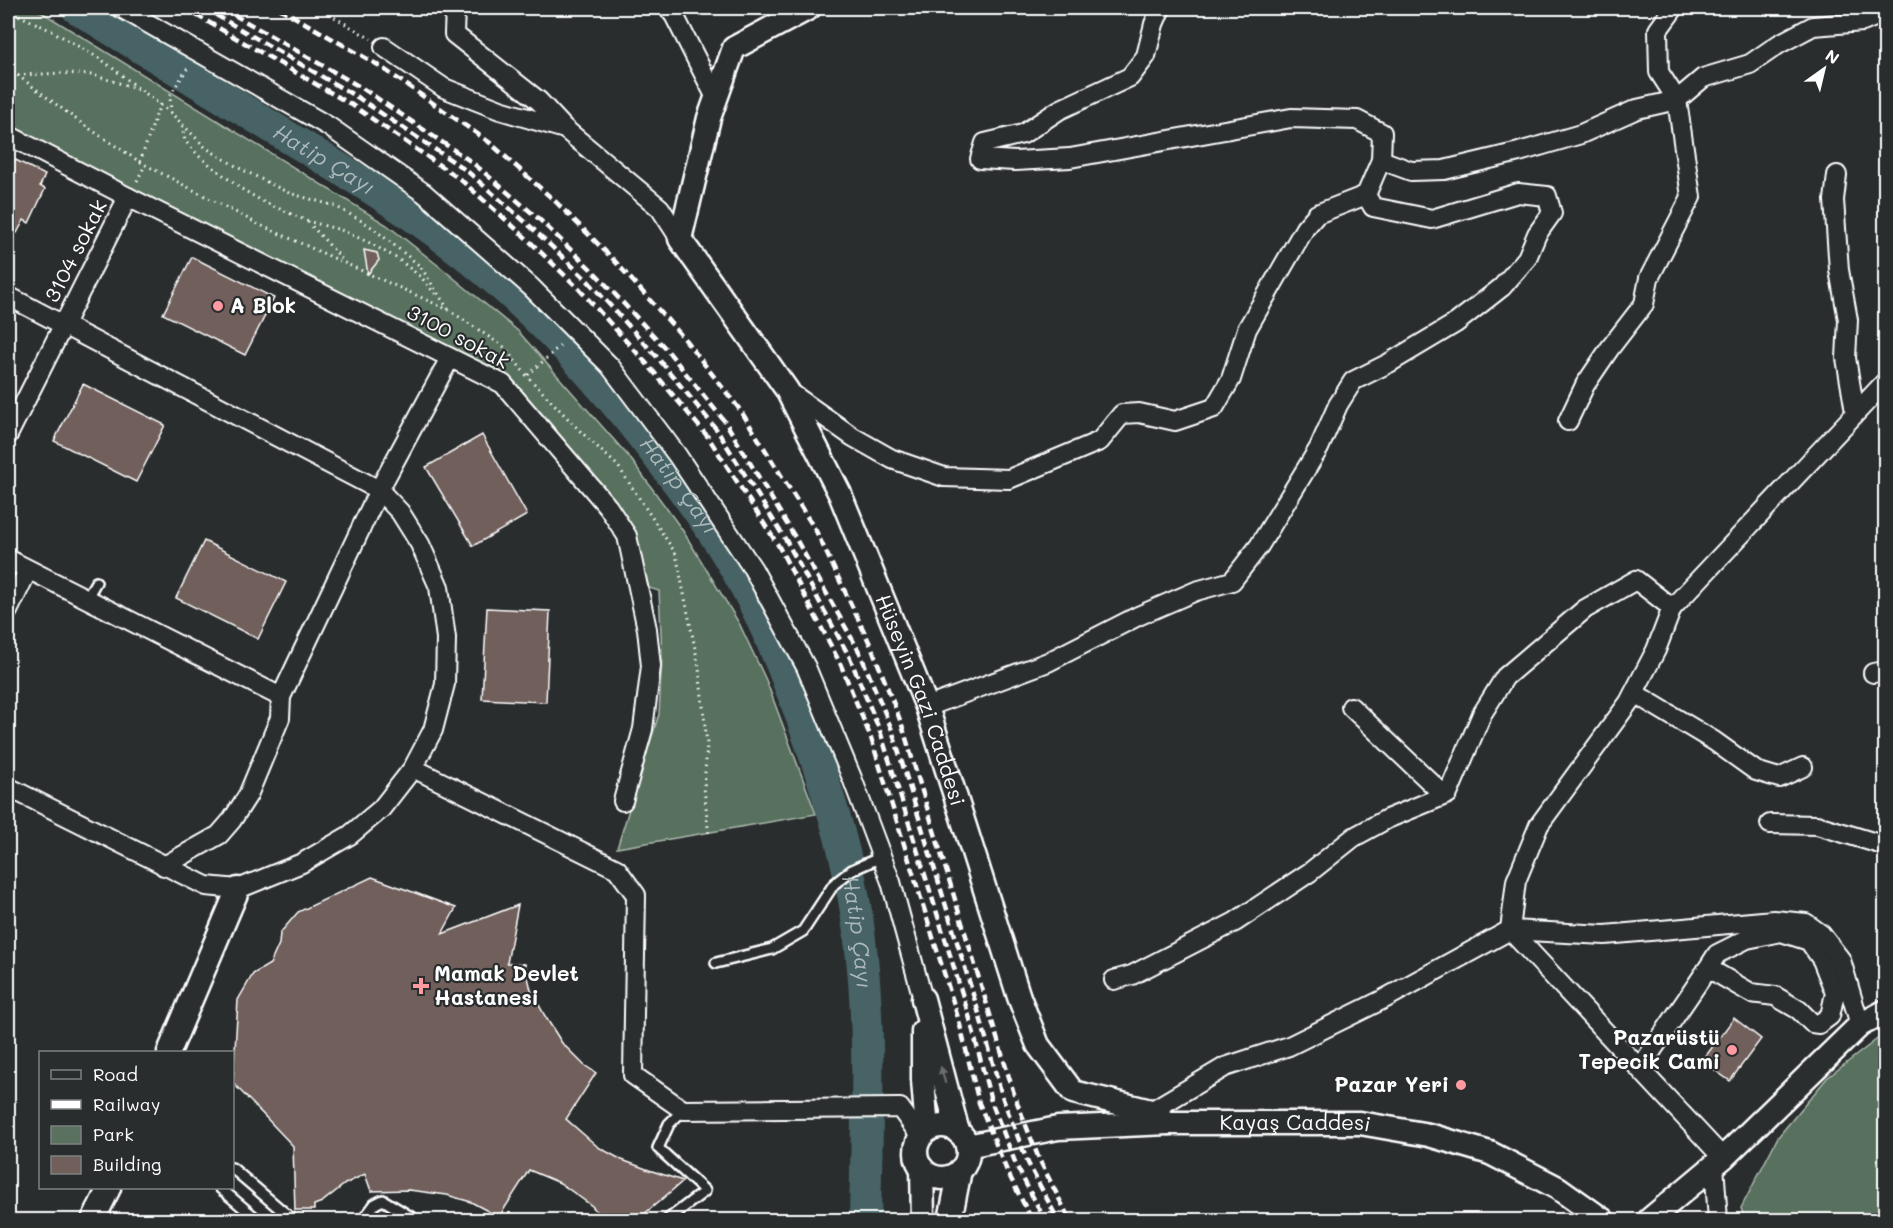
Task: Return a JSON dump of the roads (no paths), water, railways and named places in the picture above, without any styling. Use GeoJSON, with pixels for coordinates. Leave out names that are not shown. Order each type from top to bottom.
{"type":"FeatureCollection","features":[{"type":"Feature","properties":{"kind":"street"},"geometry":{"type":"LineString","coordinates":[[121,8],[328,126],[424,193],[531,287],[610,366],[677,454],[753,568],[806,667],[852,778],[891,882],[968,1155],[960,1170],[953,1175],[937,1177],[928,1174],[922,1168],[916,1152],[917,1144],[924,1134],[934,1127],[942,1126],[963,1139]]}},
{"type":"Feature","properties":{"kind":"street"},"geometry":{"type":"LineString","coordinates":[[455,8],[454,34],[539,101],[565,129],[660,208],[680,239]]}},
{"type":"Feature","properties":{"kind":"street"},"geometry":{"type":"LineString","coordinates":[[668,8],[674,15],[716,98]]}},
{"type":"Feature","properties":{"kind":"street"},"geometry":{"type":"LineString","coordinates":[[680,239],[709,118],[734,48],[809,8]]}},
{"type":"Feature","properties":{"kind":"street"},"geometry":{"type":"LineString","coordinates":[[787,390],[853,437],[892,459],[944,477],[1009,479],[1100,441],[1122,414],[1139,413],[1175,421],[1214,408],[1231,379],[1247,330],[1305,228],[1317,214],[1366,195],[1381,160],[1382,133],[1357,120],[1292,118],[1070,158],[1015,161],[980,159],[986,144],[1023,134],[1059,110],[1130,77],[1146,56],[1154,24],[1161,8]]}},
{"type":"Feature","properties":{"kind":"street"},"geometry":{"type":"LineString","coordinates":[[1568,422],[1585,385],[1644,304],[1649,278],[1691,197],[1677,100],[1659,72],[1658,30],[1674,8]]}},
{"type":"Feature","properties":{"kind":"street"},"geometry":{"type":"LineString","coordinates":[[1381,160],[1411,171],[1444,170],[1520,152],[1581,134],[1637,109],[1677,100],[1703,78],[1750,64],[1779,44],[1813,26],[1863,22],[1886,12]]}},
{"type":"Feature","properties":{"kind":"street"},"geometry":{"type":"LineString","coordinates":[[384,47],[444,88],[500,110],[565,129]]}},
{"type":"Feature","properties":{"kind":"street","name":"3100 sokak"},"geometry":{"type":"LineString","coordinates":[[8,135],[133,189],[503,384],[608,507],[627,536],[643,606],[651,666],[644,729],[623,801]]}},
{"type":"Feature","properties":{"kind":"street"},"geometry":{"type":"LineString","coordinates":[[1837,175],[1834,201],[1839,270],[1848,320],[1846,358],[1855,412]]}},
{"type":"Feature","properties":{"kind":"street","name":"3104 sokak"},"geometry":{"type":"LineString","coordinates":[[8,435],[133,189]]}},
{"type":"Feature","properties":{"kind":"street"},"geometry":{"type":"LineString","coordinates":[[927,707],[1048,662],[1138,616],[1196,591],[1232,581],[1259,546],[1319,448],[1338,405],[1353,381],[1389,363],[1456,323],[1502,287],[1527,258],[1538,234],[1552,213],[1547,196],[1518,193],[1432,219],[1373,207],[1366,195]]}},
{"type":"Feature","properties":{"kind":"street","name":"Hüseyin Gazi Caddesi"},"geometry":{"type":"LineString","coordinates":[[680,239],[787,390],[840,494],[927,707],[1019,997],[1038,1045],[1073,1092],[1160,1117]]}},
{"type":"Feature","properties":{"kind":"street"},"geometry":{"type":"LineString","coordinates":[[8,296],[379,490],[400,512],[420,544],[439,587],[447,638],[445,684],[433,730],[412,768],[381,809],[350,835],[302,863],[238,889],[206,886],[8,787]]}},
{"type":"Feature","properties":{"kind":"street"},"geometry":{"type":"LineString","coordinates":[[164,866],[219,835],[248,795],[280,718],[281,698],[379,490],[450,358]]}},
{"type":"Feature","properties":{"kind":"street"},"geometry":{"type":"LineString","coordinates":[[1510,930],[1516,881],[1539,825],[1629,702],[1656,650],[1672,608],[1886,381]]}},
{"type":"Feature","properties":{"kind":"street"},"geometry":{"type":"LineString","coordinates":[[8,559],[281,698]]}},
{"type":"Feature","properties":{"kind":"street"},"geometry":{"type":"LineString","coordinates":[[8,611],[28,570]]}},
{"type":"Feature","properties":{"kind":"street"},"geometry":{"type":"LineString","coordinates":[[1114,980],[1132,975],[1235,922],[1310,872],[1354,837],[1387,819],[1448,794],[1482,714],[1505,677],[1585,609],[1636,580],[1672,608]]}},
{"type":"Feature","properties":{"kind":"street"},"geometry":{"type":"LineString","coordinates":[[1634,693],[1714,741],[1756,771],[1779,778],[1803,767]]}},
{"type":"Feature","properties":{"kind":"street"},"geometry":{"type":"LineString","coordinates":[[1351,707],[1444,795]]}},
{"type":"Feature","properties":{"kind":"street"},"geometry":{"type":"LineString","coordinates":[[412,768],[617,869],[636,895],[633,1075],[683,1110],[900,1108],[924,1134]]}},
{"type":"Feature","properties":{"kind":"street"},"geometry":{"type":"LineString","coordinates":[[1770,824],[1817,825],[1886,846]]}},
{"type":"Feature","properties":{"kind":"street"},"geometry":{"type":"LineString","coordinates":[[170,1051],[238,889]]}},
{"type":"Feature","properties":{"kind":"street"},"geometry":{"type":"LineString","coordinates":[[1160,1117],[1225,1067],[1289,1046],[1384,999],[1510,930],[1605,935],[1774,920],[1806,923],[1821,933],[1841,960],[1860,1025]]}},
{"type":"Feature","properties":{"kind":"street"},"geometry":{"type":"LineString","coordinates":[[1510,930],[1640,1068],[1719,1161],[1718,1221]]}},
{"type":"Feature","properties":{"kind":"street"},"geometry":{"type":"LineString","coordinates":[[1640,1068],[1717,954],[1747,939],[1781,932],[1809,941],[1822,960],[1835,993],[1830,1016],[1819,1023],[1812,1023],[1799,1010],[1775,996],[1750,993],[1708,968]]}},
{"type":"Feature","properties":{"kind":"street"},"geometry":{"type":"LineString","coordinates":[[923,999],[924,1134]]}},
{"type":"Feature","properties":{"kind":"street"},"geometry":{"type":"LineString","coordinates":[[1649,1221],[1719,1161],[1860,1025],[1886,1011]]}},
{"type":"Feature","properties":{"kind":"street","name":"Kayaş Caddesi"},"geometry":{"type":"LineString","coordinates":[[963,1139],[1160,1117],[1360,1123],[1429,1135],[1490,1153],[1557,1188],[1603,1221]]}},
{"type":"Feature","properties":{"kind":"street"},"geometry":{"type":"LineString","coordinates":[[922,1168],[923,1221]]}},
{"type":"Feature","properties":{"kind":"street"},"geometry":{"type":"LineString","coordinates":[[950,1221],[960,1170]]}},
{"type":"Feature","properties":{"kind":"street"},"geometry":{"type":"LineString","coordinates":[[93,1221],[109,1189]]}},
{"type":"Feature","properties":{"kind":"lane"},"geometry":{"type":"LineString","coordinates":[[86,599],[96,582]]}},
{"type":"Feature","properties":{"kind":"lane"},"geometry":{"type":"LineString","coordinates":[[716,963],[772,949],[803,931],[834,884],[852,870],[881,856]]}},
{"type":"Feature","properties":{"kind":"lane"},"geometry":{"type":"LineString","coordinates":[[667,1221],[705,1191],[658,1148],[669,1124],[683,1110]]}},
{"type":"Feature","properties":{"kind":"lane"},"geometry":{"type":"LineString","coordinates":[[234,1170],[293,1221]]}},
{"type":"Feature","properties":{"kind":"lane"},"geometry":{"type":"LineString","coordinates":[[221,1189],[258,1221]]}},
{"type":"Feature","properties":{"kind":"lane"},"geometry":{"type":"LineString","coordinates":[[363,1221],[375,1204],[384,1200],[416,1221]]}},
{"type":"Feature","properties":{"kind":"waterway","name":"Hatip Çayı"},"geometry":{"type":"LineString","coordinates":[[77,8],[404,209],[493,277],[546,326],[595,379],[675,478],[720,542],[759,613],[786,674],[827,792],[850,877],[864,975],[866,1016],[865,1220]]}},
{"type":"Feature","properties":{"kind":"railway"},"geometry":{"type":"LineString","coordinates":[[184,8],[352,105],[461,180],[579,289],[648,365],[708,437],[778,545],[840,663],[871,738],[959,1021],[979,1103],[1007,1171],[1032,1220]]}},
{"type":"Feature","properties":{"kind":"railway"},"geometry":{"type":"LineString","coordinates":[[204,8],[357,97],[467,171],[588,281],[657,357],[717,430],[787,542],[850,658],[881,734],[970,1019],[991,1101],[1017,1167],[1045,1220]]}},
{"type":"Feature","properties":{"kind":"railway"},"geometry":{"type":"LineString","coordinates":[[222,8],[362,88],[473,163],[539,219],[596,274],[667,350],[726,423],[796,539],[860,653],[892,730],[1003,1099],[1028,1163],[1058,1220]]}},
{"type":"Feature","properties":{"kind":"railway"},"geometry":{"type":"LineString","coordinates":[[279,8],[378,65],[489,142],[556,202],[613,259],[683,337],[741,411],[816,531],[872,648],[902,725],[1015,1097],[1039,1159],[1070,1220]]}},
{"type":"Feature","properties":{"kind":"place","name":"A Blok"},"geometry":{"type":"Point","coordinates":[218,306]}},
{"type":"Feature","properties":{"kind":"place","name":"Mamak Devlet Hastanesi"},"geometry":{"type":"Point","coordinates":[421,986]}},
{"type":"Feature","properties":{"kind":"place","name":"Pazarüstü Tepecik Cami"},"geometry":{"type":"Point","coordinates":[1732,1050]}},
{"type":"Feature","properties":{"kind":"place","name":"Pazar Yeri"},"geometry":{"type":"Point","coordinates":[1461,1085]}}]}
